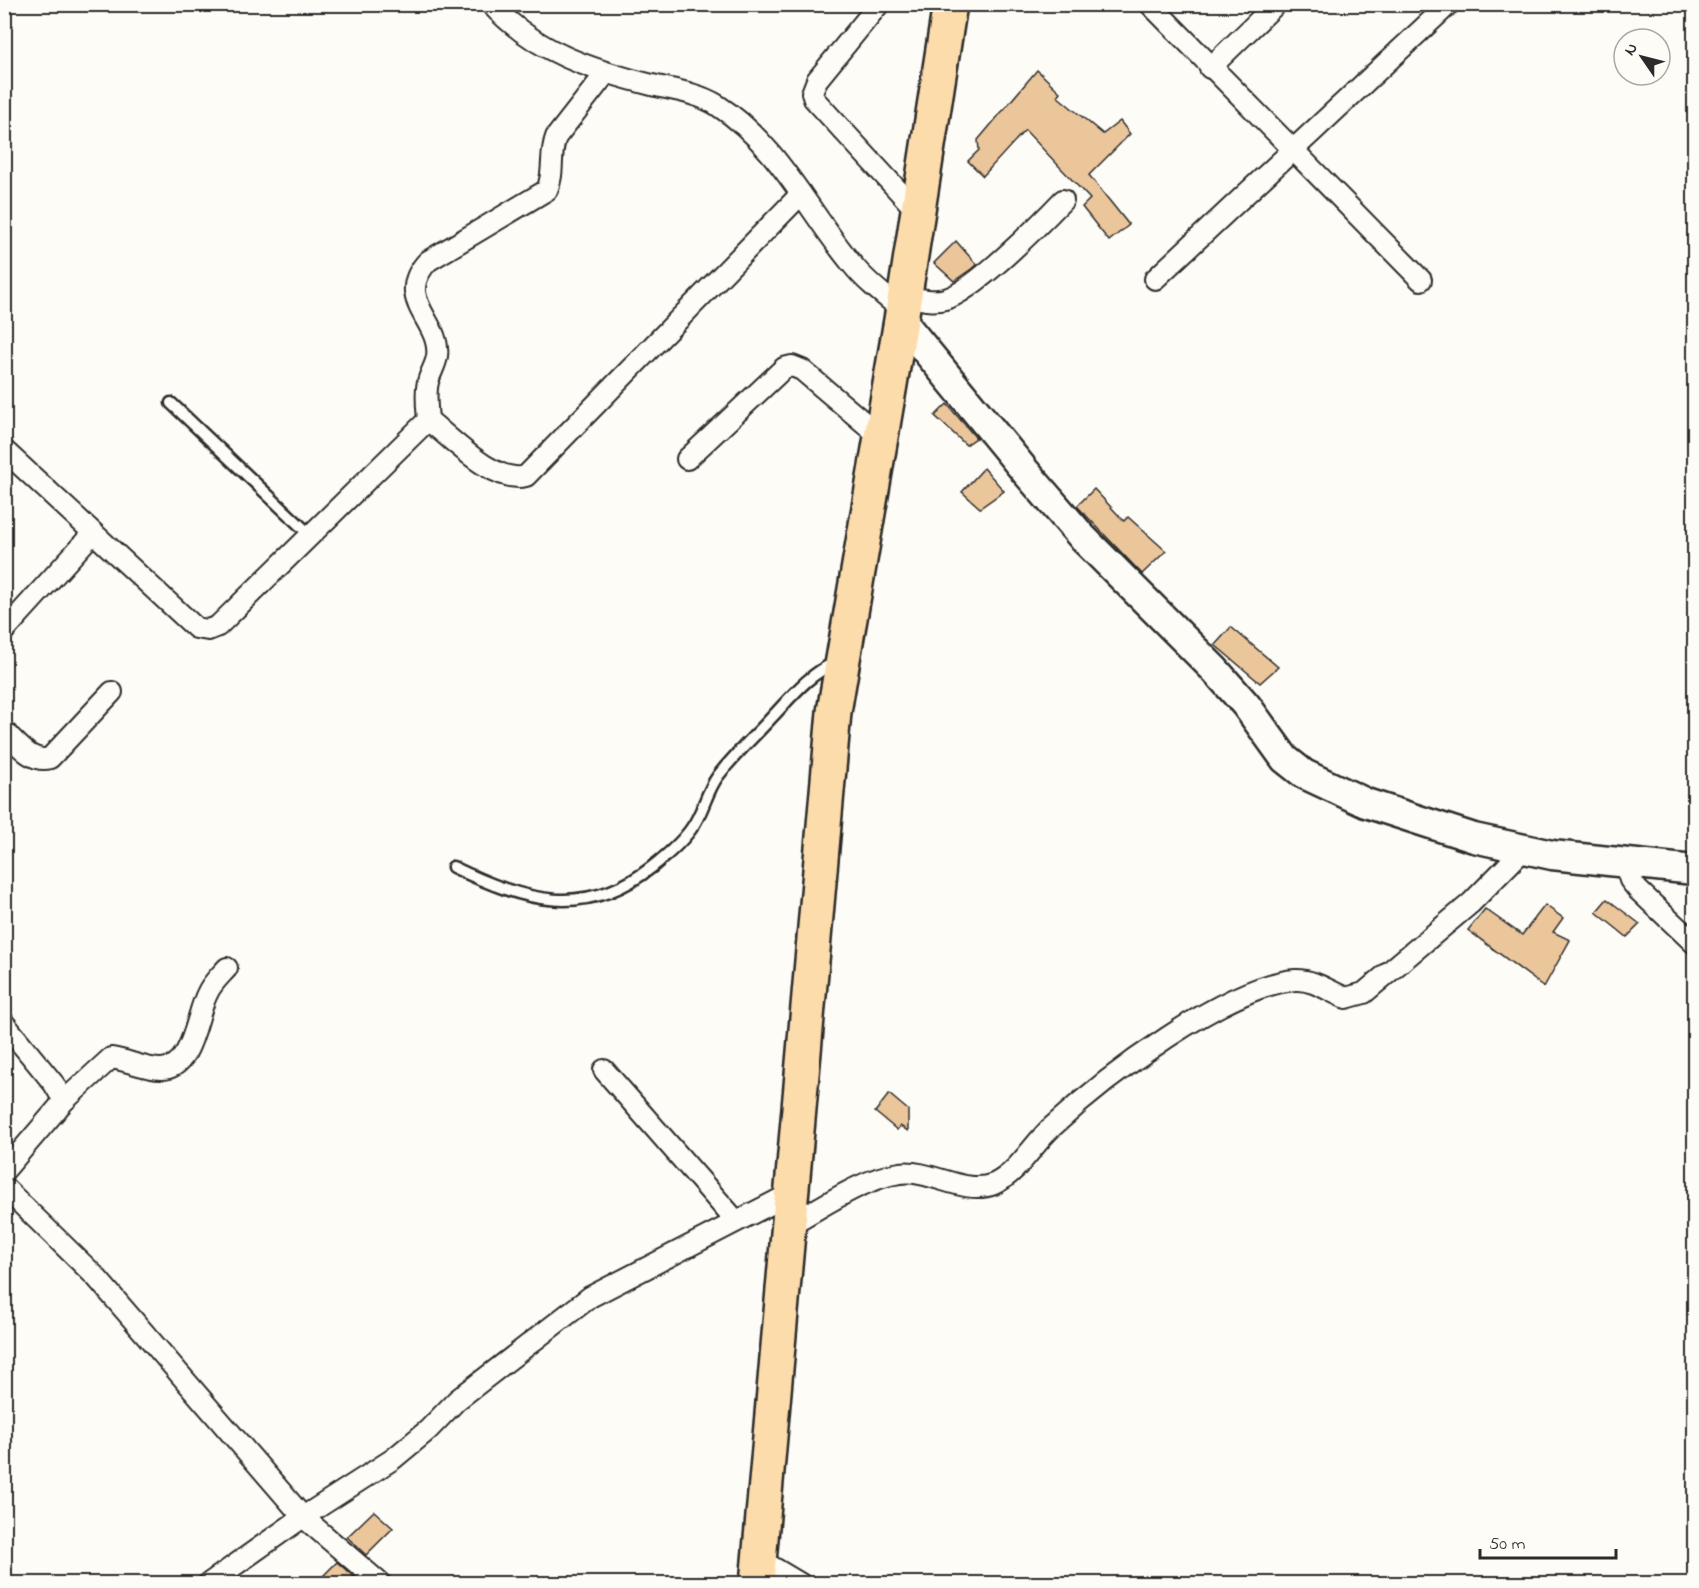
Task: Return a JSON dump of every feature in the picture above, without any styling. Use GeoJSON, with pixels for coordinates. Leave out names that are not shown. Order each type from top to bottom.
{"type":"FeatureCollection","features":[{"type":"Feature","properties":{"kind":"highway"},"geometry":{"type":"LineString","coordinates":[[758,1571],[834,712],[902,309],[950,4]]}},
{"type":"Feature","properties":{"kind":"main road"},"geometry":{"type":"LineString","coordinates":[[902,309],[1039,488],[1083,538],[1215,670],[1293,767],[1322,784],[1366,803],[1474,838],[1524,849],[1625,865],[1695,870]]}},
{"type":"Feature","properties":{"kind":"street"},"geometry":{"type":"LineString","coordinates":[[491,4],[545,48],[606,73],[695,95],[717,105],[771,151],[853,266],[902,309],[947,299],[958,294],[1000,260],[1063,200]]}},
{"type":"Feature","properties":{"kind":"street"},"geometry":{"type":"LineString","coordinates":[[879,4],[817,80],[812,93],[917,211]]}},
{"type":"Feature","properties":{"kind":"street"},"geometry":{"type":"LineString","coordinates":[[1150,4],[1210,68],[1421,280]]}},
{"type":"Feature","properties":{"kind":"street"},"geometry":{"type":"LineString","coordinates":[[1210,68],[1276,4]]}},
{"type":"Feature","properties":{"kind":"street"},"geometry":{"type":"LineString","coordinates":[[1155,279],[1449,4]]}},
{"type":"Feature","properties":{"kind":"street"},"geometry":{"type":"LineString","coordinates":[[606,73],[555,137],[552,148],[553,178],[547,190],[428,261],[421,268],[415,282],[415,294],[436,345],[437,356],[426,389],[428,420],[493,472],[516,479],[526,476],[801,194]]}},
{"type":"Feature","properties":{"kind":"street"},"geometry":{"type":"LineString","coordinates":[[687,459],[784,368],[792,366],[802,370],[881,437]]}},
{"type":"Feature","properties":{"kind":"street"},"geometry":{"type":"LineString","coordinates":[[4,450],[196,628],[208,630],[218,626],[428,420]]}},
{"type":"Feature","properties":{"kind":"street"},"geometry":{"type":"LineString","coordinates":[[4,631],[93,533]]}},
{"type":"Feature","properties":{"kind":"street"},"geometry":{"type":"LineString","coordinates":[[4,731],[33,757],[42,761],[50,758],[112,692]]}},
{"type":"Feature","properties":{"kind":"street"},"geometry":{"type":"LineString","coordinates":[[789,1225],[851,1192],[899,1173],[930,1175],[969,1186],[994,1183],[1017,1166],[1039,1138],[1080,1100],[1204,1015],[1234,999],[1273,985],[1296,980],[1320,985],[1346,998],[1364,993],[1471,903],[1524,849]]}},
{"type":"Feature","properties":{"kind":"street"},"geometry":{"type":"LineString","coordinates":[[1625,865],[1630,880],[1638,890],[1695,944]]}},
{"type":"Feature","properties":{"kind":"street"},"geometry":{"type":"LineString","coordinates":[[4,1171],[64,1101],[111,1058],[159,1070],[170,1068],[180,1060],[195,1033],[208,991],[227,968]]}},
{"type":"Feature","properties":{"kind":"street"},"geometry":{"type":"LineString","coordinates":[[4,1023],[54,1084],[64,1101]]}},
{"type":"Feature","properties":{"kind":"street"},"geometry":{"type":"LineString","coordinates":[[604,1070],[736,1221]]}},
{"type":"Feature","properties":{"kind":"street"},"geometry":{"type":"LineString","coordinates":[[4,1186],[96,1277],[303,1517],[381,1584]]}},
{"type":"Feature","properties":{"kind":"street"},"geometry":{"type":"LineString","coordinates":[[208,1584],[303,1517],[393,1460],[428,1430],[457,1400],[580,1303],[604,1288],[792,1193]]}},
{"type":"Feature","properties":{"kind":"street"},"geometry":{"type":"LineString","coordinates":[[758,1571],[801,1584]]}},
{"type":"Feature","properties":{"kind":"lane"},"geometry":{"type":"LineString","coordinates":[[171,403],[310,535]]}},
{"type":"Feature","properties":{"kind":"lane"},"geometry":{"type":"LineString","coordinates":[[453,867],[494,887],[530,898],[565,902],[591,899],[616,890],[641,876],[667,855],[691,829],[717,777],[802,685],[831,664],[843,660]]}},
{"type":"Feature","properties":{"kind":"building"},"geometry":{"type":"Polygon","coordinates":[[[1037,70],[1060,92],[1057,96],[1103,134],[1120,121],[1130,134],[1089,175],[1129,225],[1109,241],[1082,207],[1090,199],[1025,130],[983,176],[968,161],[979,150],[978,140],[1037,70]]]}},
{"type":"Feature","properties":{"kind":"building"},"geometry":{"type":"Polygon","coordinates":[[[956,241],[977,265],[954,281],[934,263],[956,241]]]}},
{"type":"Feature","properties":{"kind":"building"},"geometry":{"type":"Polygon","coordinates":[[[947,404],[976,438],[966,445],[935,416],[947,404]]]}},
{"type":"Feature","properties":{"kind":"building"},"geometry":{"type":"Polygon","coordinates":[[[984,468],[1004,491],[980,508],[962,492],[984,468]]]}},
{"type":"Feature","properties":{"kind":"building"},"geometry":{"type":"Polygon","coordinates":[[[1094,489],[1124,521],[1128,517],[1166,551],[1142,574],[1077,506],[1094,489]]]}},
{"type":"Feature","properties":{"kind":"building"},"geometry":{"type":"Polygon","coordinates":[[[1231,627],[1278,667],[1260,683],[1215,645],[1231,627]]]}},
{"type":"Feature","properties":{"kind":"building"},"geometry":{"type":"Polygon","coordinates":[[[1607,899],[1640,924],[1627,937],[1596,912],[1607,899]]]}},
{"type":"Feature","properties":{"kind":"building"},"geometry":{"type":"Polygon","coordinates":[[[1545,905],[1563,918],[1553,932],[1570,940],[1544,987],[1468,930],[1485,909],[1522,935],[1545,905]]]}},
{"type":"Feature","properties":{"kind":"building"},"geometry":{"type":"Polygon","coordinates":[[[889,1094],[908,1110],[908,1131],[900,1126],[897,1130],[875,1112],[889,1094]]]}},
{"type":"Feature","properties":{"kind":"building"},"geometry":{"type":"Polygon","coordinates":[[[374,1511],[393,1528],[366,1555],[347,1537],[374,1511]]]}},
{"type":"Feature","properties":{"kind":"building"},"geometry":{"type":"Polygon","coordinates":[[[337,1562],[361,1583],[362,1584],[315,1584],[337,1562]]]}}]}
